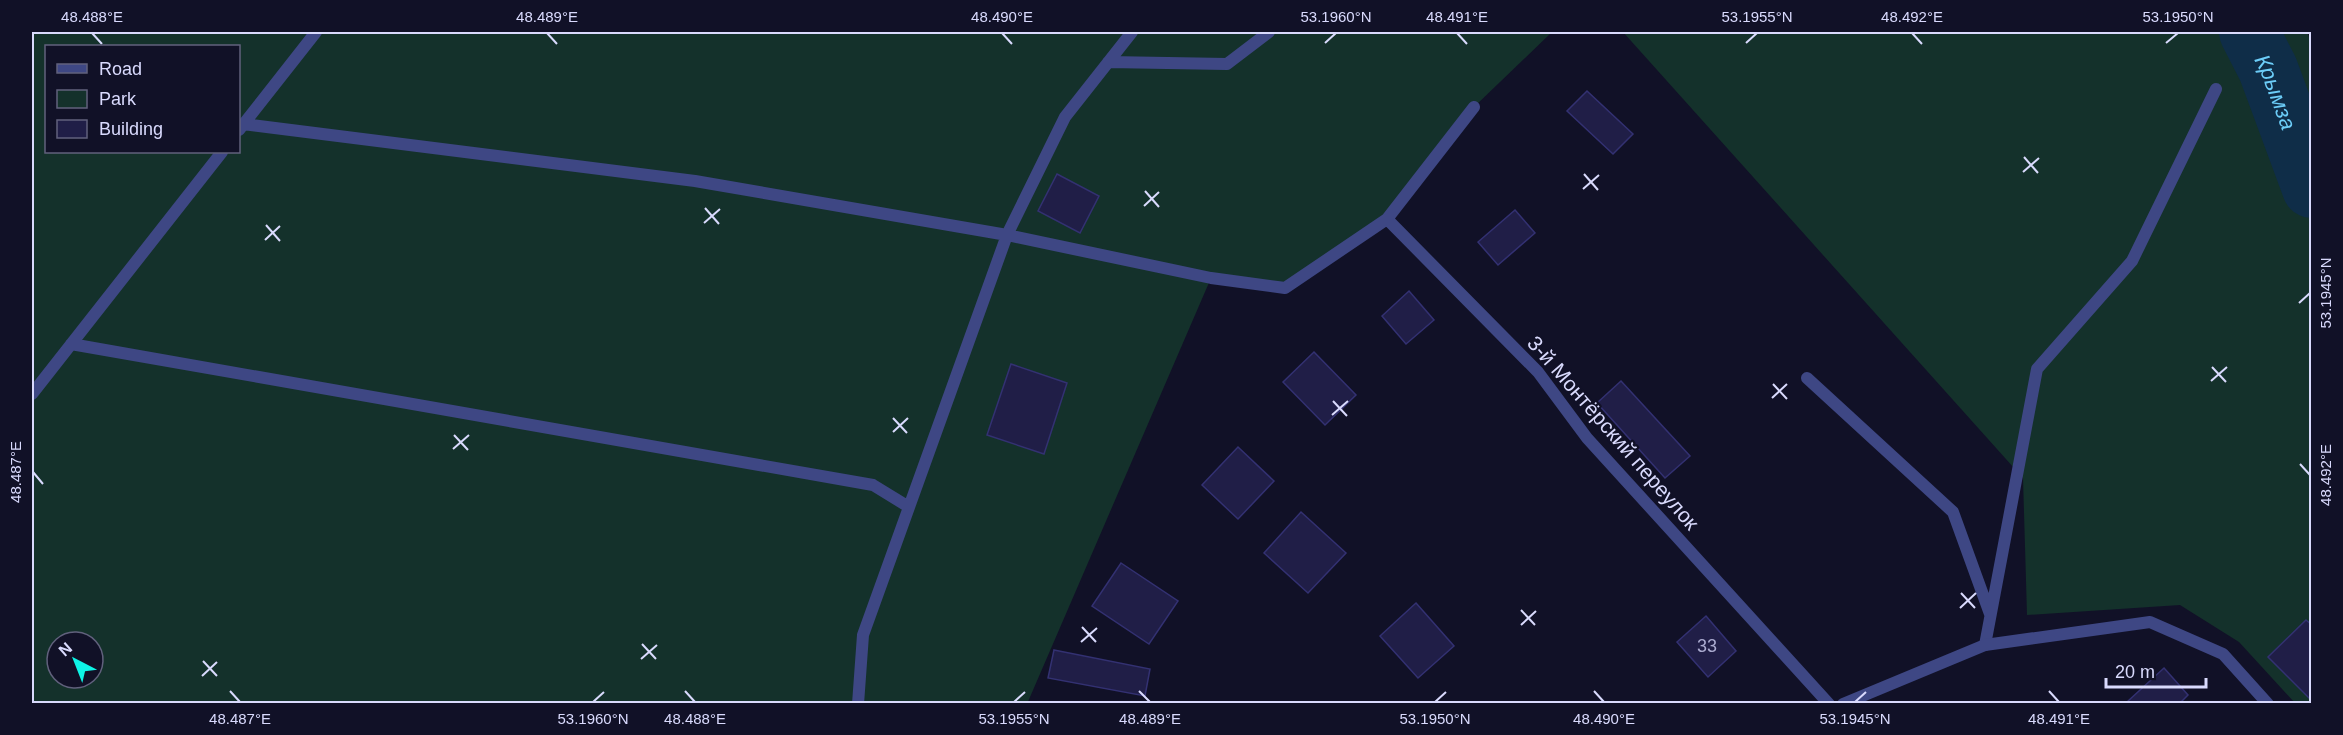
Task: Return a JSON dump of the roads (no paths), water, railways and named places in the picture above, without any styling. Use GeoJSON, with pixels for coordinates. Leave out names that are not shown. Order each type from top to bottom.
{"type":"FeatureCollection","features":[{"type":"Feature","properties":{"kind":"street"},"geometry":{"type":"LineString","coordinates":[[241,127],[316,32]]}},
{"type":"Feature","properties":{"kind":"street"},"geometry":{"type":"LineString","coordinates":[[858,704],[863,635],[1007,235],[1065,117],[1132,32]]}},
{"type":"Feature","properties":{"kind":"street"},"geometry":{"type":"LineString","coordinates":[[1108,62],[1227,64],[1269,32]]}},
{"type":"Feature","properties":{"kind":"street"},"geometry":{"type":"LineString","coordinates":[[1985,645],[2037,369],[2132,261],[2216,89]]}},
{"type":"Feature","properties":{"kind":"street"},"geometry":{"type":"LineString","coordinates":[[241,127],[694,181],[1007,235],[1211,278],[1285,288],[1387,219],[1474,107]]}},
{"type":"Feature","properties":{"kind":"street"},"geometry":{"type":"LineString","coordinates":[[32,394],[221,153]]}},
{"type":"Feature","properties":{"kind":"street","name":"3-й Монтёрский переулок"},"geometry":{"type":"LineString","coordinates":[[1387,219],[1538,372],[1587,438],[1829,704]]}},
{"type":"Feature","properties":{"kind":"street"},"geometry":{"type":"LineString","coordinates":[[71,344],[873,485],[909,507]]}},
{"type":"Feature","properties":{"kind":"street"},"geometry":{"type":"LineString","coordinates":[[1807,378],[1953,512],[1991,615]]}},
{"type":"Feature","properties":{"kind":"street"},"geometry":{"type":"LineString","coordinates":[[1843,704],[1985,645],[2150,622],[2223,654],[2268,704]]}},
{"type":"Feature","properties":{"kind":"waterway","name":"Крымза"},"geometry":{"type":"LineString","coordinates":[[2249,32],[2268,69],[2312,188]]}}]}
